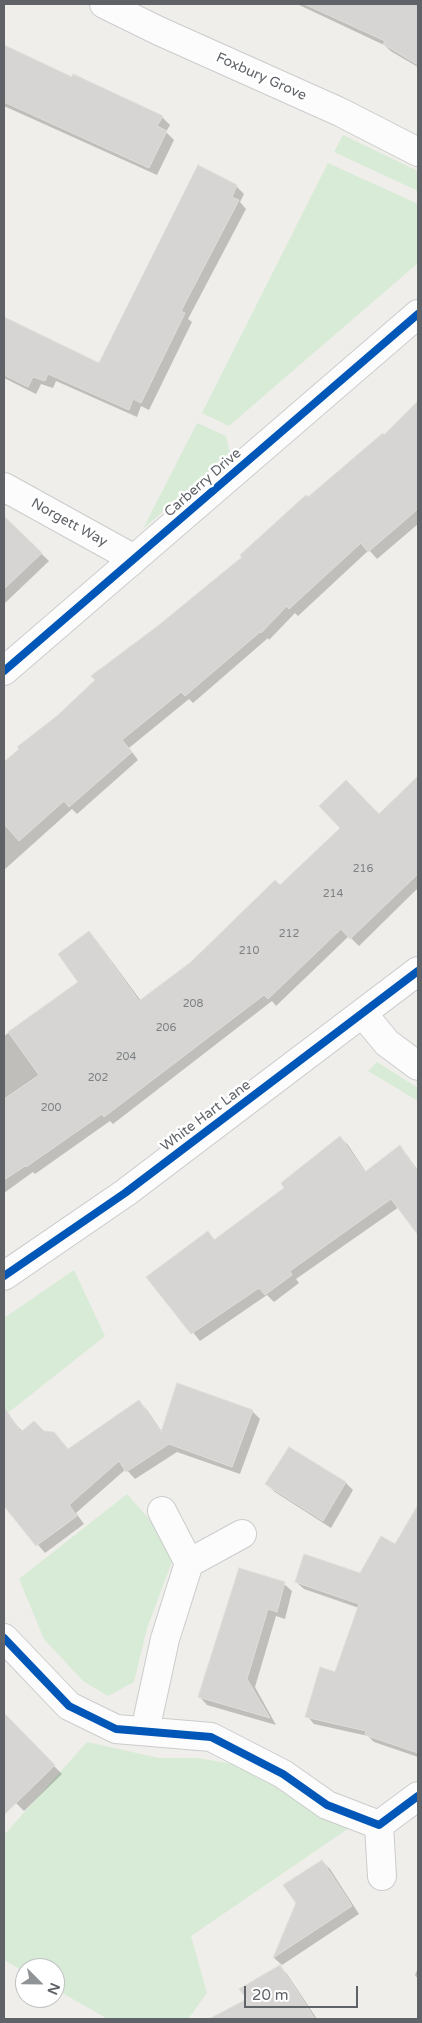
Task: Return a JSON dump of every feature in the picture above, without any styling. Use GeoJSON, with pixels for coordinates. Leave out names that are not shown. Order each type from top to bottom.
{"type":"FeatureCollection","features":[{"type":"Feature","properties":{"kind":"street","name":"Foxbury Grove"},"geometry":{"type":"LineString","coordinates":[[104,4],[158,31],[340,112],[418,152]]}},
{"type":"Feature","properties":{"kind":"street","name":"Carberry Drive"},"geometry":{"type":"LineString","coordinates":[[4,670],[418,314]]}},
{"type":"Feature","properties":{"kind":"street","name":"Norgett Way"},"geometry":{"type":"LineString","coordinates":[[4,487],[127,555],[130,562]]}},
{"type":"Feature","properties":{"kind":"street","name":"White Hart Lane"},"geometry":{"type":"LineString","coordinates":[[4,1276],[125,1193],[418,971]]}},
{"type":"Feature","properties":{"kind":"street"},"geometry":{"type":"LineString","coordinates":[[363,1014],[387,1042],[418,1066]]}},
{"type":"Feature","properties":{"kind":"street"},"geometry":{"type":"LineString","coordinates":[[162,1511],[189,1563]]}},
{"type":"Feature","properties":{"kind":"street"},"geometry":{"type":"LineString","coordinates":[[145,1731],[165,1639],[189,1563],[242,1534]]}},
{"type":"Feature","properties":{"kind":"street"},"geometry":{"type":"LineString","coordinates":[[4,1638],[69,1706],[116,1729],[211,1737],[283,1774],[327,1805],[379,1825]]}},
{"type":"Feature","properties":{"kind":"street"},"geometry":{"type":"LineString","coordinates":[[379,1825],[418,1796]]}},
{"type":"Feature","properties":{"kind":"street"},"geometry":{"type":"LineString","coordinates":[[379,1825],[382,1876]]}},
{"type":"Feature","properties":{"kind":"green space"},"geometry":{"type":"Polygon","coordinates":[[[343,135],[418,171],[418,191],[334,152],[343,135]]]}},
{"type":"Feature","properties":{"kind":"green space"},"geometry":{"type":"Polygon","coordinates":[[[328,163],[418,204],[418,263],[229,426],[202,413],[328,163]]]}},
{"type":"Feature","properties":{"kind":"green space"},"geometry":{"type":"Polygon","coordinates":[[[197,423],[226,436],[230,453],[143,529],[197,423]]]}},
{"type":"Feature","properties":{"kind":"green space"},"geometry":{"type":"Polygon","coordinates":[[[377,1062],[418,1088],[418,1101],[368,1071],[377,1062]]]}},
{"type":"Feature","properties":{"kind":"green space"},"geometry":{"type":"Polygon","coordinates":[[[74,1270],[105,1336],[4,1416],[4,1318],[74,1270]]]}},
{"type":"Feature","properties":{"kind":"green space"},"geometry":{"type":"Polygon","coordinates":[[[127,1494],[165,1537],[173,1559],[147,1628],[134,1682],[108,1696],[83,1681],[44,1639],[19,1579],[127,1494]]]}},
{"type":"Feature","properties":{"kind":"green space"},"geometry":{"type":"Polygon","coordinates":[[[87,1742],[159,1758],[198,1758],[233,1764],[352,1826],[191,1936],[207,1993],[188,2019],[108,2019],[65,1995],[65,1958],[15,1958],[15,1966],[4,1960],[4,1835],[87,1742]]]}},
{"type":"Feature","properties":{"kind":"building"},"geometry":{"type":"Polygon","coordinates":[[[304,4],[418,4],[418,65],[383,44],[385,41],[304,4]]]}},
{"type":"Feature","properties":{"kind":"building"},"geometry":{"type":"Polygon","coordinates":[[[4,45],[72,77],[73,74],[163,116],[157,126],[167,131],[149,168],[4,102],[4,45]]]}},
{"type":"Feature","properties":{"kind":"building"},"geometry":{"type":"Polygon","coordinates":[[[198,165],[237,185],[232,197],[239,200],[181,311],[185,313],[141,403],[133,399],[129,410],[48,374],[45,381],[33,377],[28,387],[4,375],[4,317],[99,363],[198,165]]]}},
{"type":"Feature","properties":{"kind":"building"},"geometry":{"type":"Polygon","coordinates":[[[418,401],[418,509],[368,552],[361,543],[289,609],[287,606],[261,633],[185,696],[181,692],[122,740],[132,752],[69,807],[64,801],[19,841],[4,824],[4,762],[19,749],[17,747],[57,716],[95,680],[91,676],[159,625],[242,557],[240,555],[306,495],[308,497],[383,433],[384,435],[418,401]]]}},
{"type":"Feature","properties":{"kind":"building"},"geometry":{"type":"Polygon","coordinates":[[[4,516],[42,553],[4,589],[4,516]]]}},
{"type":"Feature","properties":{"kind":"building"},"geometry":{"type":"Polygon","coordinates":[[[418,776],[418,874],[350,939],[341,929],[268,999],[264,995],[104,1117],[102,1114],[26,1167],[4,1180],[4,1099],[39,1075],[8,1032],[78,982],[58,954],[89,931],[139,1001],[191,962],[275,880],[280,885],[340,828],[319,806],[346,780],[379,814],[418,776]]]}},
{"type":"Feature","properties":{"kind":"building"},"geometry":{"type":"Polygon","coordinates":[[[340,1136],[365,1172],[400,1145],[418,1173],[418,1235],[391,1199],[290,1271],[292,1275],[265,1295],[259,1288],[191,1334],[146,1277],[208,1231],[214,1240],[284,1188],[281,1183],[340,1136]]]}},
{"type":"Feature","properties":{"kind":"building"},"geometry":{"type":"Polygon","coordinates":[[[177,1383],[253,1410],[232,1467],[169,1444],[126,1472],[119,1461],[69,1505],[77,1516],[36,1546],[4,1506],[4,1407],[21,1432],[34,1421],[44,1431],[54,1432],[68,1449],[139,1400],[161,1432],[177,1383]]]}},
{"type":"Feature","properties":{"kind":"building"},"geometry":{"type":"Polygon","coordinates":[[[289,1447],[346,1482],[323,1521],[265,1484],[289,1447]]]}},
{"type":"Feature","properties":{"kind":"building"},"geometry":{"type":"Polygon","coordinates":[[[418,1505],[418,1753],[365,1735],[366,1731],[305,1717],[320,1667],[335,1672],[359,1604],[295,1582],[304,1554],[360,1573],[381,1536],[395,1544],[418,1505]]]}},
{"type":"Feature","properties":{"kind":"building"},"geometry":{"type":"Polygon","coordinates":[[[239,1568],[285,1582],[277,1612],[268,1609],[247,1679],[270,1718],[198,1697],[239,1568]]]}},
{"type":"Feature","properties":{"kind":"building"},"geometry":{"type":"Polygon","coordinates":[[[4,1713],[55,1765],[4,1815],[4,1713]]]}},
{"type":"Feature","properties":{"kind":"building"},"geometry":{"type":"Polygon","coordinates":[[[322,1860],[352,1906],[273,1958],[296,1903],[283,1885],[322,1860]]]}},
{"type":"Feature","properties":{"kind":"building"},"geometry":{"type":"Polygon","coordinates":[[[280,1965],[315,2019],[209,2019],[247,1999],[239,1989],[280,1965]]]}},
{"type":"Feature","properties":{"kind":"cycle path"},"geometry":{"type":"LineString","coordinates":[[4,671],[418,314]]}},
{"type":"Feature","properties":{"kind":"cycle path"},"geometry":{"type":"LineString","coordinates":[[4,1276],[125,1193],[418,971]]}},
{"type":"Feature","properties":{"kind":"cycle path"},"geometry":{"type":"LineString","coordinates":[[4,1638],[69,1706],[116,1729],[211,1737],[283,1774],[327,1805],[379,1825],[418,1796]]}}]}
